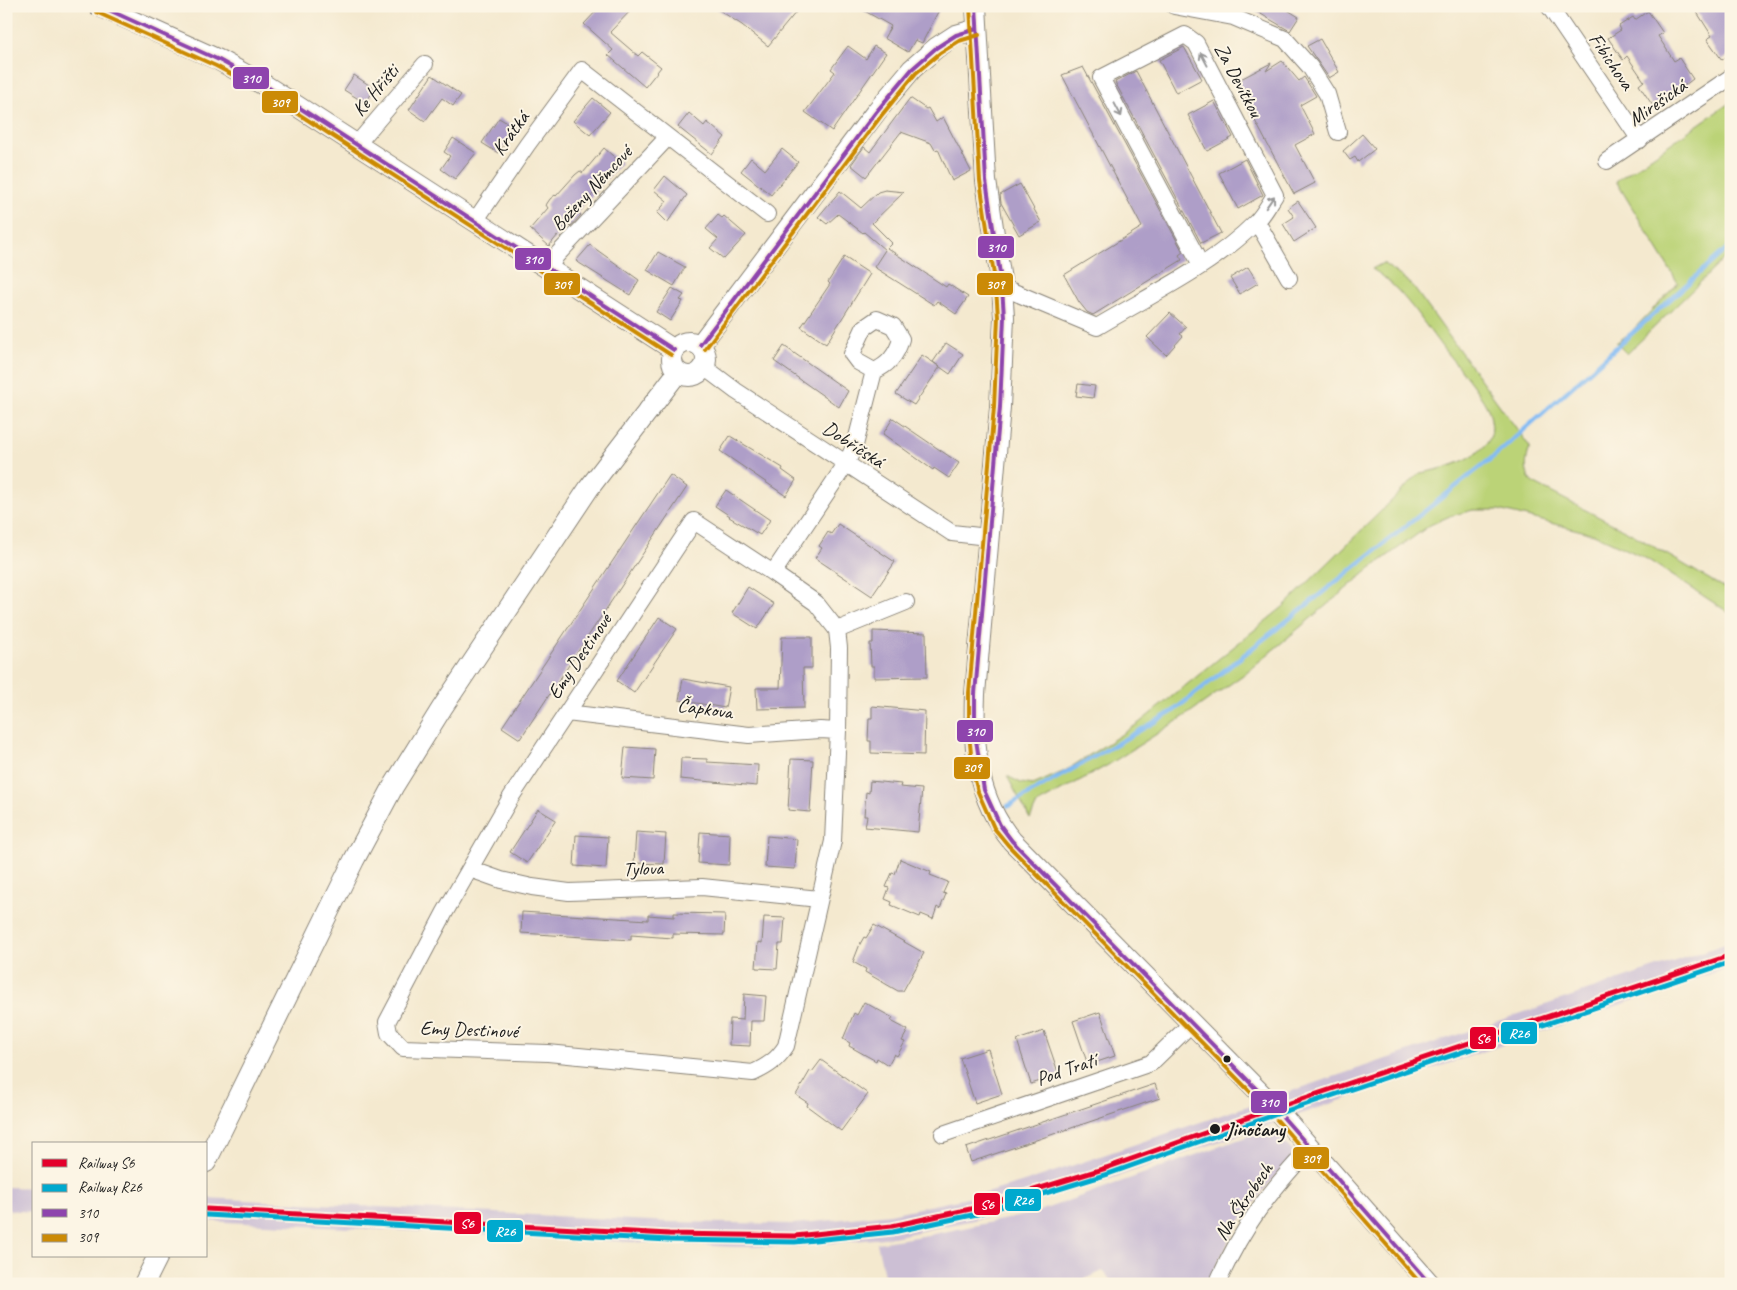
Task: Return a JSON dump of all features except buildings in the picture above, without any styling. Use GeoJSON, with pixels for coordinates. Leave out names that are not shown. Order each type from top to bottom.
{"type":"FeatureCollection","features":[{"type":"Feature","properties":{"kind":"street"},"geometry":{"type":"LineString","coordinates":[[99,6],[219,60],[358,144],[674,350]]}},
{"type":"Feature","properties":{"kind":"street"},"geometry":{"type":"LineString","coordinates":[[976,6],[986,181],[1002,287],[1004,316],[1000,407],[975,694],[974,734],[980,781],[987,800],[1002,829],[1012,841],[1311,1147],[1430,1284]]}},
{"type":"Feature","properties":{"kind":"street"},"geometry":{"type":"LineString","coordinates":[[1174,6],[1232,17],[1285,39],[1310,66],[1327,94],[1338,132]]}},
{"type":"Feature","properties":{"kind":"street","name":"Fibichova"},"geometry":{"type":"LineString","coordinates":[[1549,6],[1640,140]]}},
{"type":"Feature","properties":{"kind":"street"},"geometry":{"type":"LineString","coordinates":[[700,345],[876,112],[912,69],[936,48],[956,35],[977,29]]}},
{"type":"Feature","properties":{"kind":"street","name":"Za Devítkou"},"geometry":{"type":"LineString","coordinates":[[1002,287],[1097,327],[1201,265],[1225,250],[1256,222],[1276,195],[1196,43],[1185,35],[1101,78],[1201,265]]}},
{"type":"Feature","properties":{"kind":"street","name":"Ke Hřišti"},"geometry":{"type":"LineString","coordinates":[[358,144],[425,64]]}},
{"type":"Feature","properties":{"kind":"street","name":"Krátká"},"geometry":{"type":"LineString","coordinates":[[475,221],[527,145],[582,70],[667,138]]}},
{"type":"Feature","properties":{"kind":"street","name":"Mirešická"},"geometry":{"type":"LineString","coordinates":[[1607,161],[1731,77]]}},
{"type":"Feature","properties":{"kind":"street"},"geometry":{"type":"LineString","coordinates":[[667,138],[767,214]]}},
{"type":"Feature","properties":{"kind":"street","name":"Boženy Němcové"},"geometry":{"type":"LineString","coordinates":[[549,269],[556,256],[667,138]]}},
{"type":"Feature","properties":{"kind":"street"},"geometry":{"type":"LineString","coordinates":[[1256,222],[1289,278]]}},
{"type":"Feature","properties":{"kind":"street"},"geometry":{"type":"LineString","coordinates":[[689,341],[700,345],[706,356],[704,367],[700,372],[689,376],[678,372],[672,362],[674,350],[683,342],[689,341]]}},
{"type":"Feature","properties":{"kind":"street","name":"Dobříčská"},"geometry":{"type":"LineString","coordinates":[[704,367],[736,391],[952,533],[988,537]]}},
{"type":"Feature","properties":{"kind":"street"},"geometry":{"type":"LineString","coordinates":[[773,573],[846,464],[855,445],[874,371]]}},
{"type":"Feature","properties":{"kind":"street"},"geometry":{"type":"LineString","coordinates":[[208,1158],[354,860],[393,787],[442,708],[589,488],[678,372]]}},
{"type":"Feature","properties":{"kind":"street","name":"Emy Destinové"},"geometry":{"type":"LineString","coordinates":[[694,521],[773,573],[816,603],[837,630],[839,648],[838,731],[833,841],[786,1046],[770,1065],[753,1073],[548,1053],[403,1048],[389,1033],[387,1022],[470,869],[511,797],[694,521]]}},
{"type":"Feature","properties":{"kind":"street"},"geometry":{"type":"LineString","coordinates":[[837,630],[906,602]]}},
{"type":"Feature","properties":{"kind":"street","name":"Čapkova"},"geometry":{"type":"LineString","coordinates":[[567,712],[749,735],[820,730],[838,731]]}},
{"type":"Feature","properties":{"kind":"street","name":"Tylova"},"geometry":{"type":"LineString","coordinates":[[470,869],[524,885],[569,892],[702,887],[819,899]]}},
{"type":"Feature","properties":{"kind":"street","name":"Pod Tratí"},"geometry":{"type":"LineString","coordinates":[[943,1134],[1151,1063],[1191,1024]]}},
{"type":"Feature","properties":{"kind":"street","name":"Na Škrobech"},"geometry":{"type":"LineString","coordinates":[[1217,1284],[1244,1229],[1274,1186],[1311,1147]]}},
{"type":"Feature","properties":{"kind":"street"},"geometry":{"type":"LineString","coordinates":[[144,1284],[157,1258]]}},
{"type":"Feature","properties":{"kind":"shaded area"},"geometry":{"type":"Polygon","coordinates":[[[1731,942],[1731,967],[1110,1179],[978,1219],[893,1237],[795,1247],[735,1247],[208,1221],[208,1198],[670,1222],[794,1224],[890,1214],[972,1197],[1021,1183],[1731,942]]]}},
{"type":"Feature","properties":{"kind":"shaded area"},"geometry":{"type":"Polygon","coordinates":[[[1271,1128],[1297,1156],[1267,1186],[1237,1225],[1207,1284],[1114,1284],[1103,1271],[1073,1284],[886,1284],[877,1243],[929,1235],[1031,1214],[1271,1128]]]}},
{"type":"Feature","properties":{"kind":"shaded area"},"geometry":{"type":"Polygon","coordinates":[[[6,1187],[32,1188],[32,1212],[6,1210],[6,1187]]]}},
{"type":"Feature","properties":{"kind":"green space"},"geometry":{"type":"Polygon","coordinates":[[[1731,102],[1731,252],[1627,354],[1616,343],[1630,333],[1678,283],[1616,181],[1731,102]]]}},
{"type":"Feature","properties":{"kind":"green space"},"geometry":{"type":"Polygon","coordinates":[[[1383,263],[1411,284],[1530,447],[1527,470],[1533,483],[1632,534],[1731,592],[1731,614],[1647,559],[1594,534],[1499,510],[1473,510],[1450,516],[1430,525],[1371,568],[1243,675],[1185,716],[1108,765],[1037,804],[1030,819],[1007,776],[1021,783],[1033,785],[1065,771],[1139,723],[1283,607],[1420,473],[1460,462],[1480,451],[1487,443],[1491,435],[1492,426],[1484,401],[1402,295],[1372,269],[1383,263]]]}},
{"type":"Feature","properties":{"kind":"waterway"},"geometry":{"type":"LineString","coordinates":[[1008,806],[1172,712],[1498,453],[1731,245]]}},
{"type":"Feature","properties":{"kind":"rail line","name":"S6"},"geometry":{"type":"LineString","coordinates":[[208,1209],[669,1234],[795,1236],[892,1226],[975,1208],[1106,1168],[1275,1108],[1731,955]]}},
{"type":"Feature","properties":{"kind":"rail line","name":"R26"},"geometry":{"type":"LineString","coordinates":[[208,1215],[669,1240],[795,1242],[893,1232],[977,1214],[1108,1174],[1277,1114],[1731,962]]}},
{"type":"Feature","properties":{"kind":"transit line","name":"310"},"geometry":{"type":"LineString","coordinates":[[100,6],[219,60],[266,86],[674,350]]}},
{"type":"Feature","properties":{"kind":"transit line","name":"309"},"geometry":{"type":"LineString","coordinates":[[970,6],[980,181],[996,288],[998,317],[994,407],[969,693],[969,734],[973,773],[978,792],[994,828],[1008,845],[1270,1112],[1421,1284]]}},
{"type":"Feature","properties":{"kind":"transit line","name":"310"},"geometry":{"type":"LineString","coordinates":[[976,6],[986,181],[1002,287],[1004,317],[1000,407],[975,694],[975,734],[984,790],[1000,825],[1012,841],[1275,1108],[1430,1284]]}},
{"type":"Feature","properties":{"kind":"transit line","name":"309"},"geometry":{"type":"LineString","coordinates":[[96,12],[216,66],[263,91],[671,355]]}},
{"type":"Feature","properties":{"kind":"transit line","name":"310"},"geometry":{"type":"LineString","coordinates":[[700,345],[876,112],[912,69],[936,48],[956,35],[977,29]]}},
{"type":"Feature","properties":{"kind":"transit line","name":"309"},"geometry":{"type":"LineString","coordinates":[[705,349],[881,116],[916,73],[940,53],[959,41],[979,35]]}},
{"type":"Feature","properties":{"kind":"place","name":"Jinočany"},"geometry":{"type":"Point","coordinates":[1215,1129]}}]}
